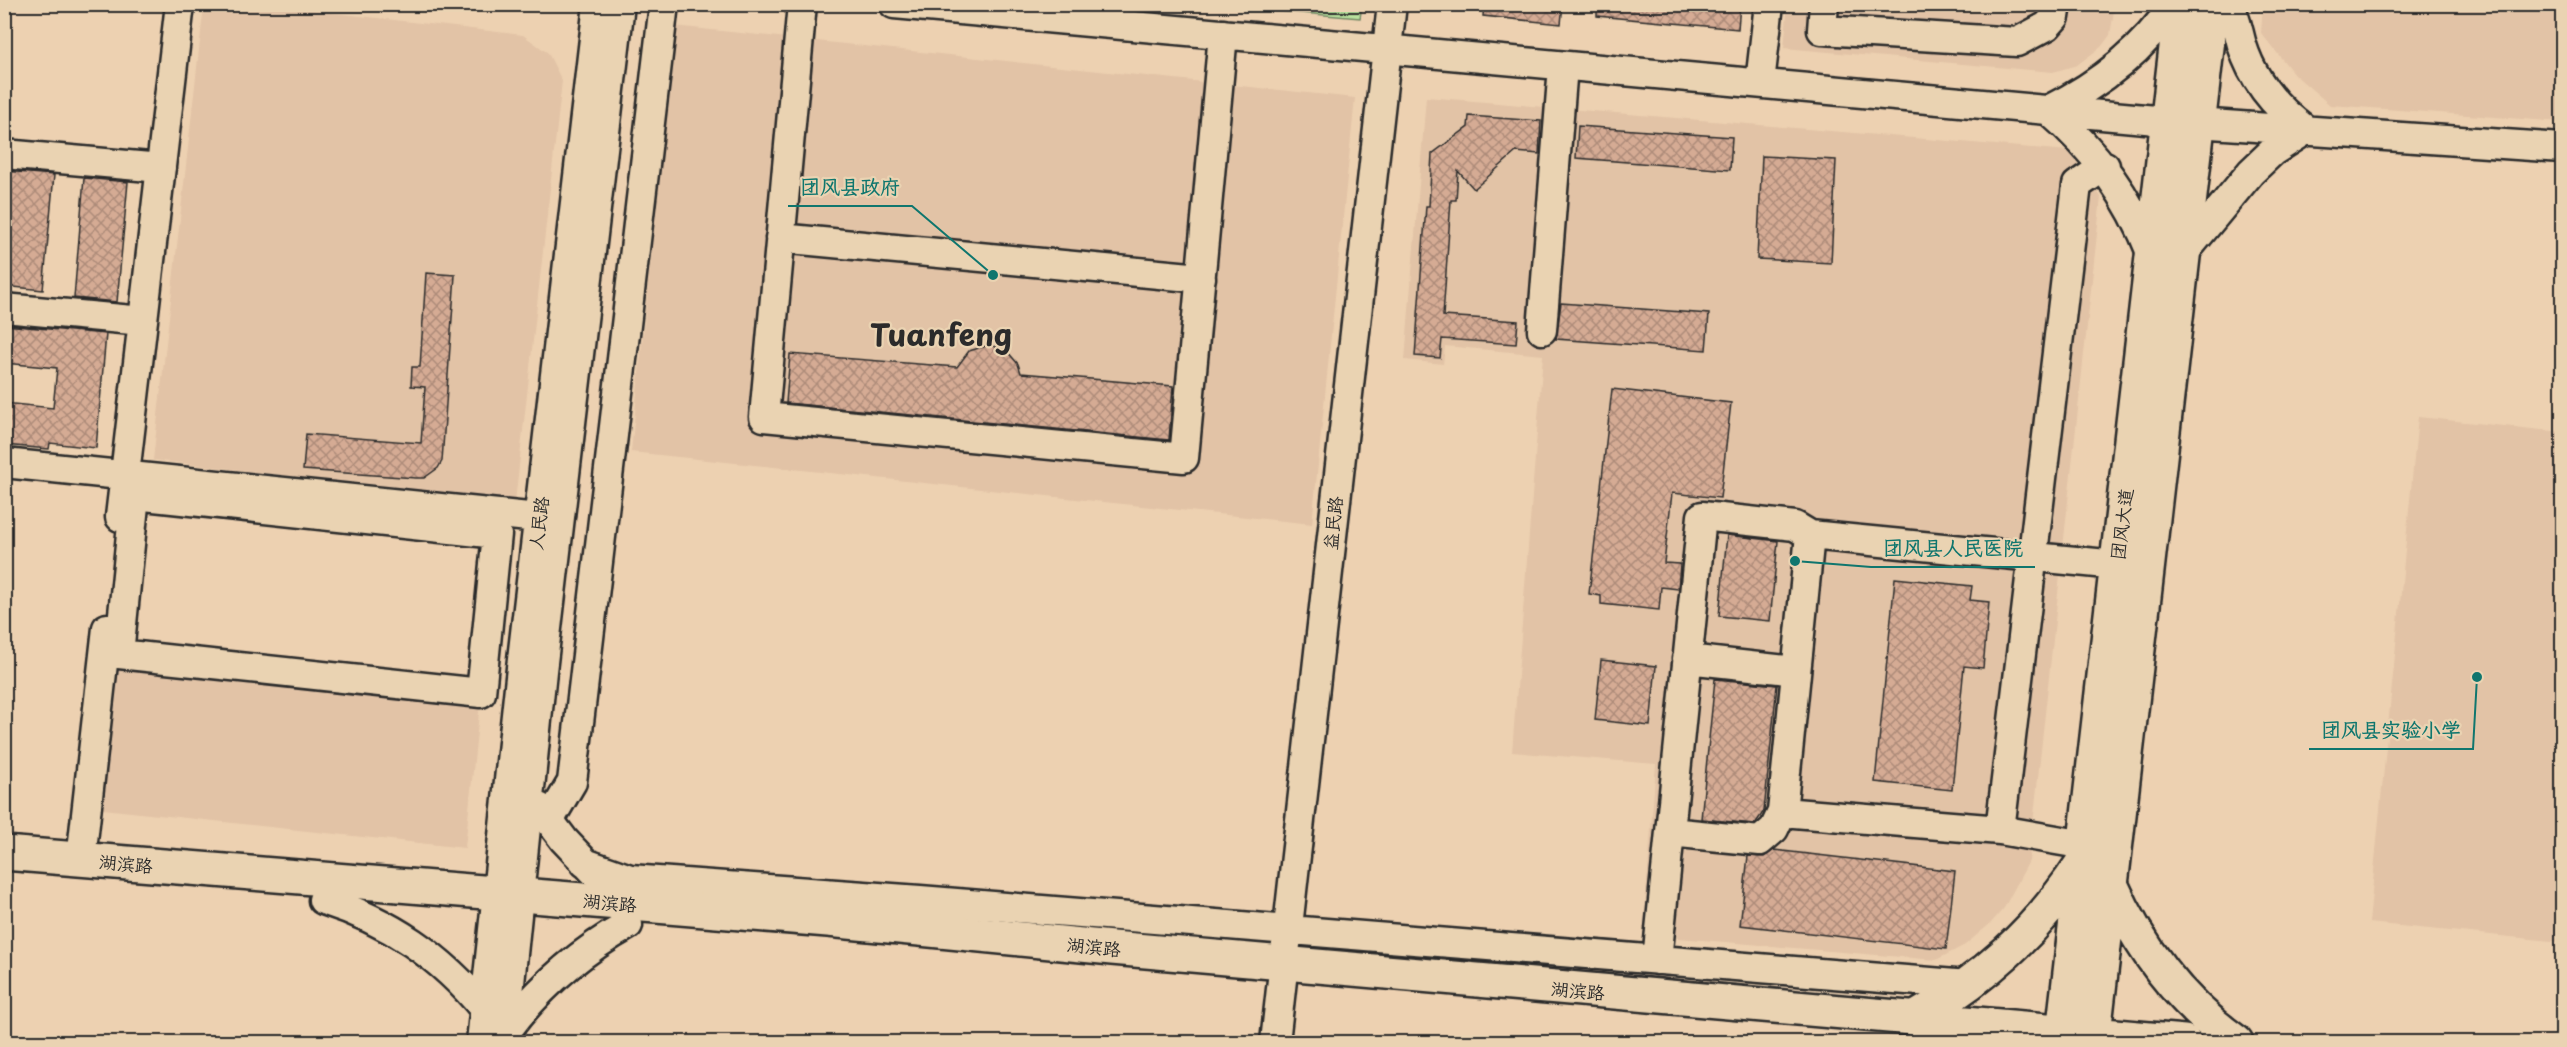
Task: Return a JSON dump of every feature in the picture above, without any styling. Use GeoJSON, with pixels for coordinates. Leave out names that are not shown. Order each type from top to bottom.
{"type":"FeatureCollection","features":[{"type":"Feature","properties":{"kind":"main road","name":"团风大道"},"geometry":{"type":"LineString","coordinates":[[2181,4],[2183,122]]}},
{"type":"Feature","properties":{"kind":"main road","name":"团风大道"},"geometry":{"type":"LineString","coordinates":[[2078,1038],[2111,884],[2168,254],[2183,122],[2212,4]]}},
{"type":"Feature","properties":{"kind":"main road","name":"团风大道"},"geometry":{"type":"LineString","coordinates":[[2078,1038],[2084,854],[2117,565],[2168,254]]}},
{"type":"Feature","properties":{"kind":"main road","name":"湖滨路"},"geometry":{"type":"LineString","coordinates":[[4,853],[507,904],[629,914],[826,941],[1282,974],[1916,1036],[2184,1042]]}},
{"type":"Feature","properties":{"kind":"main road"},"geometry":{"type":"LineString","coordinates":[[1916,1036],[1968,985],[2018,944],[2042,919],[2084,854]]}},
{"type":"Feature","properties":{"kind":"main road","name":"湖滨路"},"geometry":{"type":"LineString","coordinates":[[4,874],[323,900],[507,904]]}},
{"type":"Feature","properties":{"kind":"main road"},"geometry":{"type":"LineString","coordinates":[[2111,884],[2134,931],[2164,975],[2200,1014],[2236,1042]]}},
{"type":"Feature","properties":{"kind":"street"},"geometry":{"type":"LineString","coordinates":[[81,859],[180,4]]}},
{"type":"Feature","properties":{"kind":"street","name":"人民路"},"geometry":{"type":"LineString","coordinates":[[497,1039],[538,518],[598,4]]}},
{"type":"Feature","properties":{"kind":"street","name":"人民路"},"geometry":{"type":"LineString","coordinates":[[497,1039],[485,1010],[530,793],[620,4]]}},
{"type":"Feature","properties":{"kind":"street"},"geometry":{"type":"LineString","coordinates":[[549,822],[572,782],[664,4]]}},
{"type":"Feature","properties":{"kind":"street"},"geometry":{"type":"LineString","coordinates":[[802,4],[764,417],[1184,458],[1223,34]]}},
{"type":"Feature","properties":{"kind":"street"},"geometry":{"type":"LineString","coordinates":[[894,4],[2183,122],[2562,148]]}},
{"type":"Feature","properties":{"kind":"street","name":"益民路"},"geometry":{"type":"LineString","coordinates":[[1275,1042],[1392,4]]}},
{"type":"Feature","properties":{"kind":"street"},"geometry":{"type":"LineString","coordinates":[[1760,83],[1769,4]]}},
{"type":"Feature","properties":{"kind":"street"},"geometry":{"type":"LineString","coordinates":[[1824,4],[1822,30],[2017,42],[2047,26],[2055,17],[2057,4]]}},
{"type":"Feature","properties":{"kind":"street"},"geometry":{"type":"LineString","coordinates":[[2048,110],[2078,95],[2111,72],[2150,37],[2174,4]]}},
{"type":"Feature","properties":{"kind":"street"},"geometry":{"type":"LineString","coordinates":[[2229,4],[2250,66],[2261,86],[2274,102],[2306,130]]}},
{"type":"Feature","properties":{"kind":"street"},"geometry":{"type":"LineString","coordinates":[[1542,330],[1563,66]]}},
{"type":"Feature","properties":{"kind":"street"},"geometry":{"type":"LineString","coordinates":[[2048,110],[2105,166],[2132,209],[2168,254],[2272,152],[2306,130]]}},
{"type":"Feature","properties":{"kind":"street"},"geometry":{"type":"LineString","coordinates":[[4,154],[161,168]]}},
{"type":"Feature","properties":{"kind":"street"},"geometry":{"type":"LineString","coordinates":[[2000,830],[2077,185],[2105,166]]}},
{"type":"Feature","properties":{"kind":"street"},"geometry":{"type":"LineString","coordinates":[[780,238],[1201,278]]}},
{"type":"Feature","properties":{"kind":"street"},"geometry":{"type":"LineString","coordinates":[[4,308],[143,321]]}},
{"type":"Feature","properties":{"kind":"street"},"geometry":{"type":"LineString","coordinates":[[4,463],[538,518]]}},
{"type":"Feature","properties":{"kind":"street"},"geometry":{"type":"LineString","coordinates":[[135,495],[497,534],[481,693],[119,654],[135,495]]}},
{"type":"Feature","properties":{"kind":"street"},"geometry":{"type":"LineString","coordinates":[[1657,960],[1702,516],[1795,526],[1810,535],[2117,565]]}},
{"type":"Feature","properties":{"kind":"street"},"geometry":{"type":"LineString","coordinates":[[1670,832],[1760,841],[1774,830],[1782,812],[1810,535]]}},
{"type":"Feature","properties":{"kind":"street"},"geometry":{"type":"LineString","coordinates":[[1687,659],[1796,671]]}},
{"type":"Feature","properties":{"kind":"street"},"geometry":{"type":"LineString","coordinates":[[497,1039],[556,974],[602,939],[629,914],[549,822],[530,793]]}},
{"type":"Feature","properties":{"kind":"street"},"geometry":{"type":"LineString","coordinates":[[1782,812],[2000,830],[2084,854]]}},
{"type":"Feature","properties":{"kind":"street"},"geometry":{"type":"LineString","coordinates":[[585,863],[630,879],[1968,985]]}},
{"type":"Feature","properties":{"kind":"street"},"geometry":{"type":"LineString","coordinates":[[323,900],[371,918],[416,943],[453,973],[485,1010]]}},
{"type":"Feature","properties":{"kind":"shaded area"},"geometry":{"type":"Polygon","coordinates":[[[204,5],[265,5],[523,35],[548,53],[562,81],[515,502],[153,460],[204,5]]]}},
{"type":"Feature","properties":{"kind":"shaded area"},"geometry":{"type":"Polygon","coordinates":[[[1788,5],[2115,5],[2110,35],[2101,47],[2077,65],[2053,72],[1784,48],[1788,5]]]}},
{"type":"Feature","properties":{"kind":"shaded area"},"geometry":{"type":"Polygon","coordinates":[[[2263,5],[2562,5],[2562,122],[2330,105],[2294,74],[2261,33],[2263,5]]]}},
{"type":"Feature","properties":{"kind":"shaded area"},"geometry":{"type":"Polygon","coordinates":[[[674,26],[1355,98],[1312,524],[631,452],[674,26]]]}},
{"type":"Feature","properties":{"kind":"shaded area"},"geometry":{"type":"Polygon","coordinates":[[[1426,97],[2069,151],[2101,197],[2029,861],[2004,908],[1991,923],[1965,945],[1936,960],[1643,935],[1656,764],[1512,752],[1543,355],[1445,346],[1443,364],[1405,360],[1426,97]]]}},
{"type":"Feature","properties":{"kind":"shaded area"},"geometry":{"type":"Polygon","coordinates":[[[2418,417],[2562,432],[2562,942],[2369,923],[2418,417]]]}},
{"type":"Feature","properties":{"kind":"shaded area"},"geometry":{"type":"Polygon","coordinates":[[[119,654],[481,693],[465,848],[103,809],[119,654]]]}},
{"type":"Feature","properties":{"kind":"green space"},"geometry":{"type":"Polygon","coordinates":[[[1207,5],[1362,5],[1360,18],[1207,5]]]}},
{"type":"Feature","properties":{"kind":"building"},"geometry":{"type":"Polygon","coordinates":[[[1484,4],[1563,4],[1561,24],[1483,16],[1484,4]]]}},
{"type":"Feature","properties":{"kind":"building"},"geometry":{"type":"Polygon","coordinates":[[[1597,4],[1740,4],[1738,29],[1597,16],[1597,4]]]}},
{"type":"Feature","properties":{"kind":"building"},"geometry":{"type":"Polygon","coordinates":[[[1469,116],[1541,121],[1539,154],[1516,152],[1474,189],[1458,171],[1456,200],[1451,200],[1443,316],[1518,321],[1516,344],[1442,339],[1440,358],[1415,356],[1432,154],[1468,127],[1469,116]]]}},
{"type":"Feature","properties":{"kind":"building"},"geometry":{"type":"Polygon","coordinates":[[[1578,126],[1732,137],[1730,170],[1576,158],[1578,126]]]}},
{"type":"Feature","properties":{"kind":"building"},"geometry":{"type":"Polygon","coordinates":[[[1762,156],[1836,160],[1831,263],[1757,259],[1762,156]]]}},
{"type":"Feature","properties":{"kind":"building"},"geometry":{"type":"Polygon","coordinates":[[[4,171],[54,175],[43,290],[4,286],[4,171]]]}},
{"type":"Feature","properties":{"kind":"building"},"geometry":{"type":"Polygon","coordinates":[[[84,178],[128,182],[117,302],[74,298],[84,178]]]}},
{"type":"Feature","properties":{"kind":"building"},"geometry":{"type":"Polygon","coordinates":[[[426,273],[455,275],[442,461],[438,468],[424,478],[303,470],[306,434],[421,443],[425,387],[411,386],[412,367],[420,367],[426,273]]]}},
{"type":"Feature","properties":{"kind":"building"},"geometry":{"type":"Polygon","coordinates":[[[1561,303],[1709,314],[1706,350],[1556,339],[1561,303]]]}},
{"type":"Feature","properties":{"kind":"building"},"geometry":{"type":"Polygon","coordinates":[[[4,325],[106,334],[96,448],[50,443],[49,449],[4,445],[4,403],[53,408],[57,368],[4,363],[4,325]]]}},
{"type":"Feature","properties":{"kind":"building"},"geometry":{"type":"Polygon","coordinates":[[[989,345],[1006,350],[1018,364],[1021,373],[1173,386],[1169,440],[786,403],[790,354],[957,367],[969,351],[989,345]]]}},
{"type":"Feature","properties":{"kind":"building"},"geometry":{"type":"Polygon","coordinates":[[[1612,389],[1731,403],[1720,498],[1672,493],[1664,563],[1680,564],[1678,589],[1661,587],[1659,610],[1601,604],[1601,596],[1589,594],[1612,389]]]}},
{"type":"Feature","properties":{"kind":"building"},"geometry":{"type":"Polygon","coordinates":[[[1727,535],[1778,541],[1770,621],[1719,616],[1727,535]]]}},
{"type":"Feature","properties":{"kind":"building"},"geometry":{"type":"Polygon","coordinates":[[[1895,578],[1972,586],[1970,600],[1989,602],[1983,668],[1964,666],[1952,790],[1875,782],[1895,578]]]}},
{"type":"Feature","properties":{"kind":"building"},"geometry":{"type":"Polygon","coordinates":[[[1601,660],[1656,666],[1650,726],[1595,720],[1601,660]]]}},
{"type":"Feature","properties":{"kind":"building"},"geometry":{"type":"Polygon","coordinates":[[[1715,679],[1777,685],[1764,811],[1755,824],[1701,819],[1715,679]]]}},
{"type":"Feature","properties":{"kind":"building"},"geometry":{"type":"Polygon","coordinates":[[[1774,850],[1955,871],[1946,949],[1740,925],[1748,856],[1764,857],[1774,850]]]}},
{"type":"Feature","properties":{"kind":"place","name":"团风县政府"},"geometry":{"type":"Point","coordinates":[993,275]}},
{"type":"Feature","properties":{"kind":"place","name":"团风县人民医院"},"geometry":{"type":"Point","coordinates":[1795,561]}},
{"type":"Feature","properties":{"kind":"place","name":"团风县实验小学"},"geometry":{"type":"Point","coordinates":[2477,677]}},
{"type":"Feature","properties":{"kind":"district","name":"Tuanfeng"},"geometry":{"type":"Point","coordinates":[941,333]}}]}
